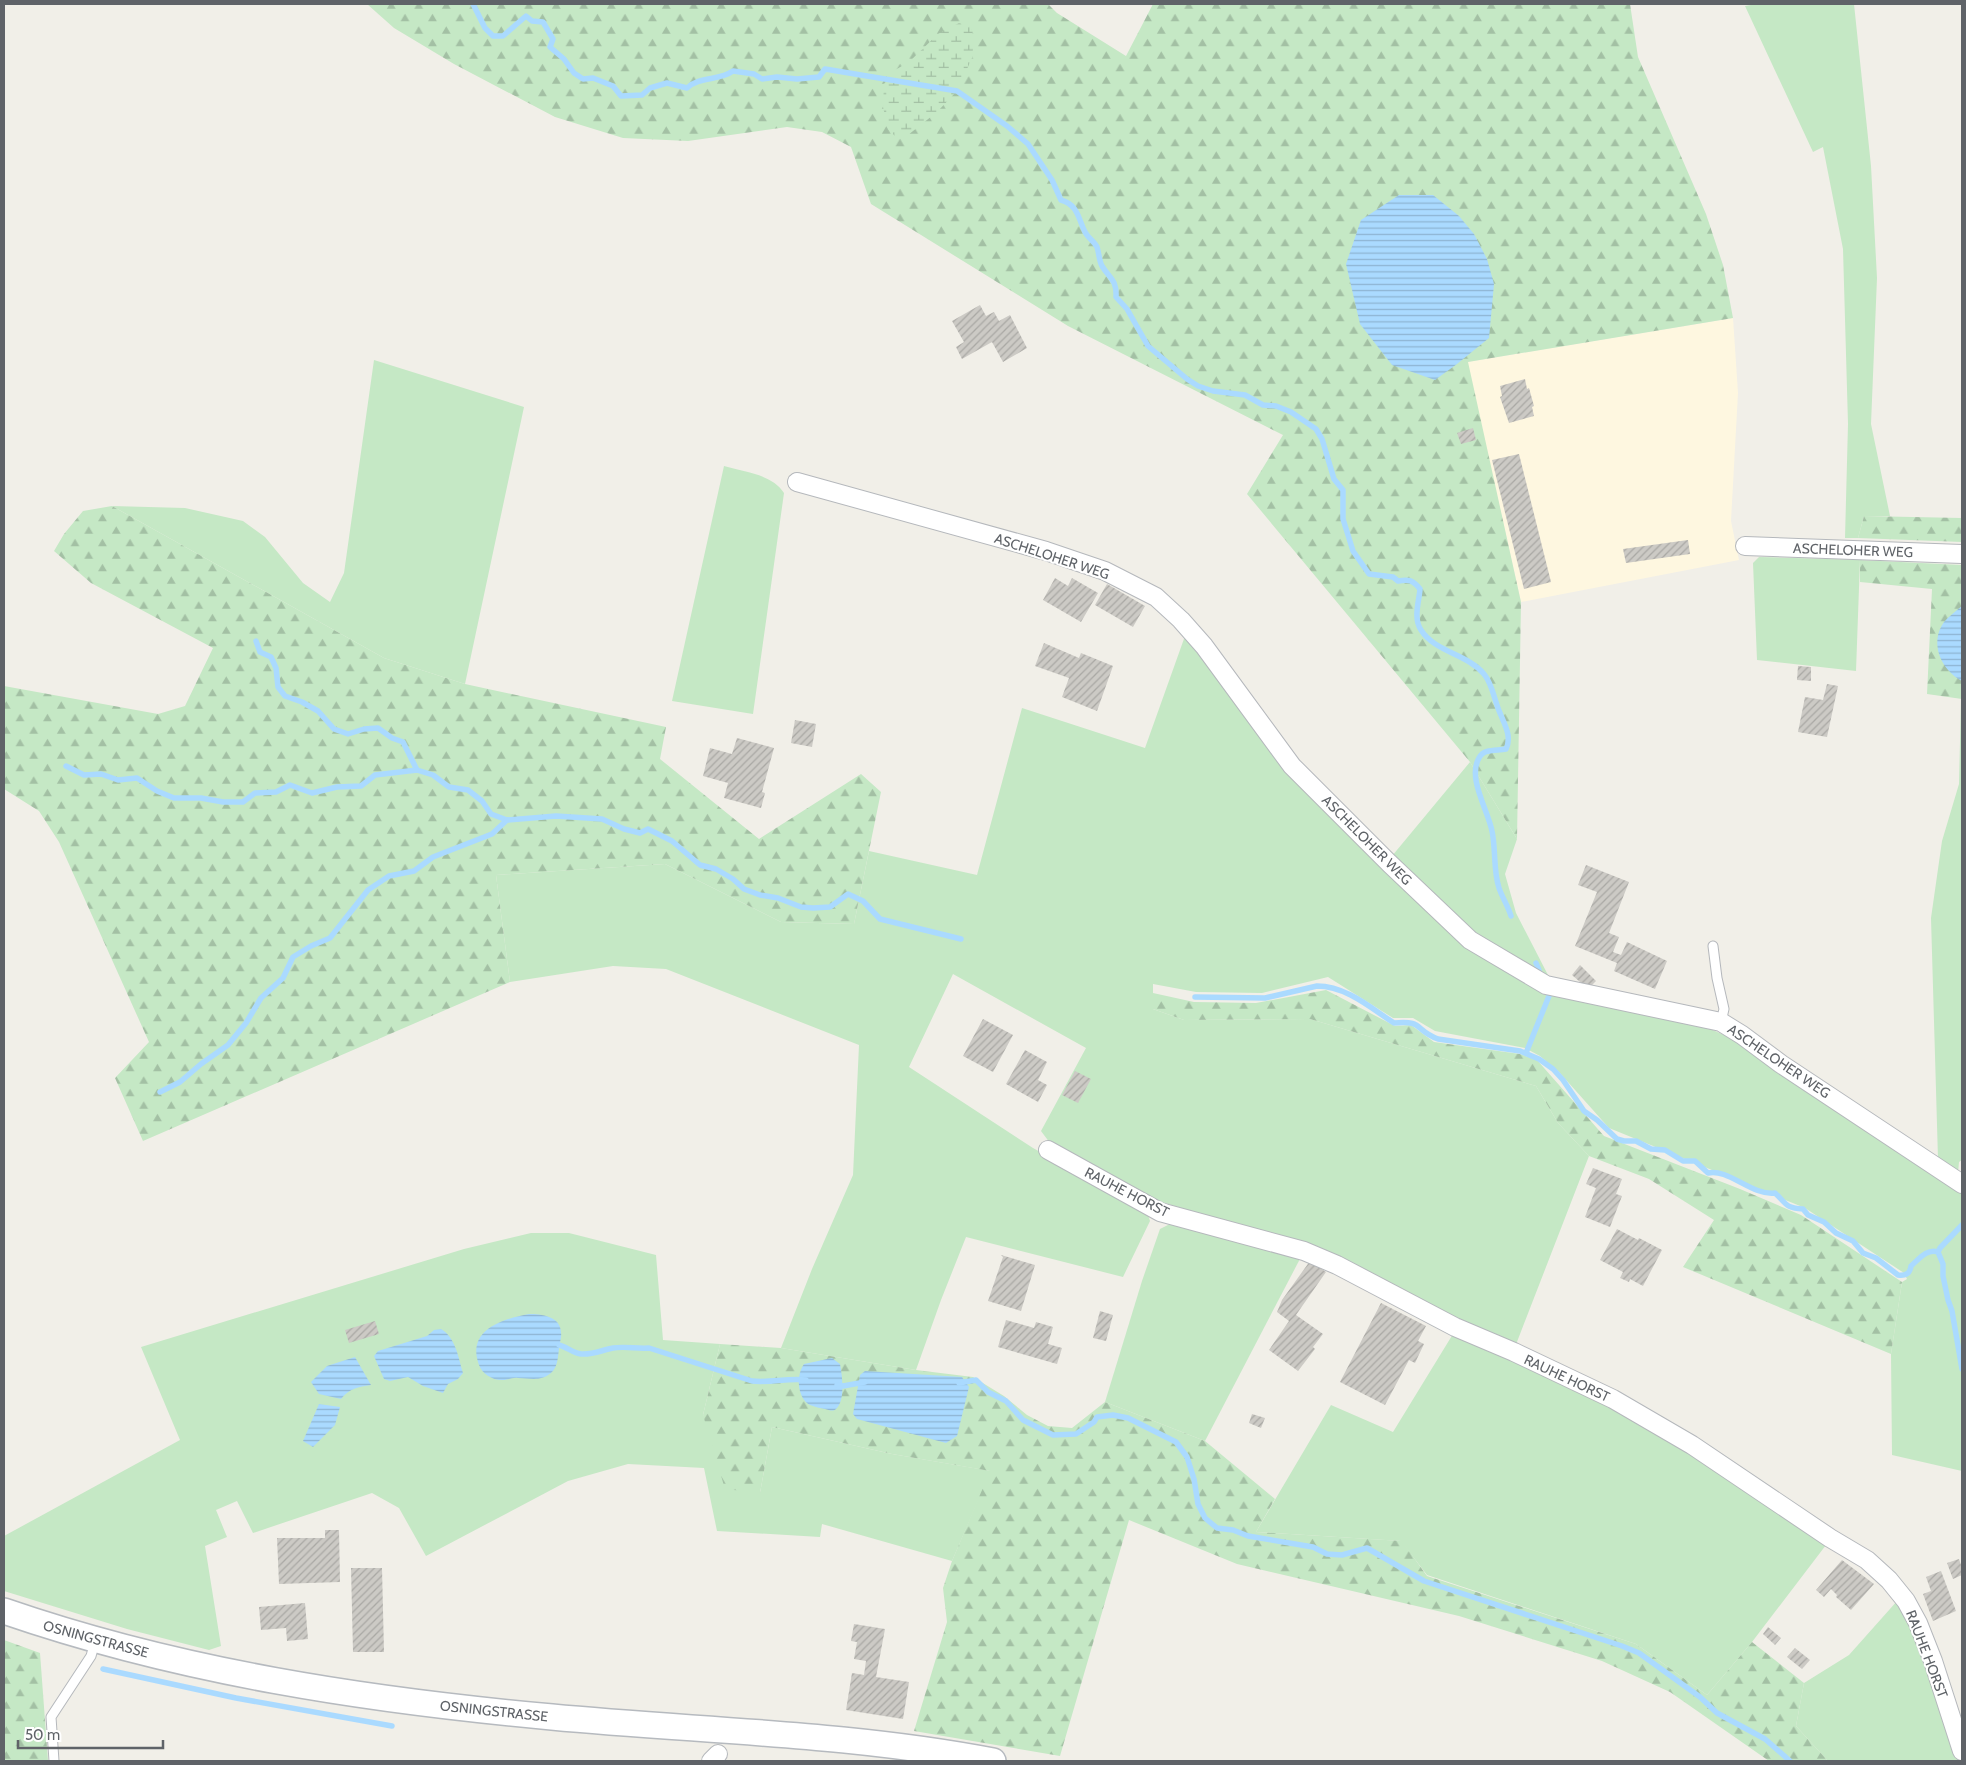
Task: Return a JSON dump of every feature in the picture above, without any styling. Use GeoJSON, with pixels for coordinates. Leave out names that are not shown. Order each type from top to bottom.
{"type":"FeatureCollection","features":[{"type":"Feature","properties":{"kind":"street","name":"ASCHELOHER WEG"},"geometry":{"type":"LineString","coordinates":[[797,482],[1046,551],[1105,571],[1156,597],[1181,620],[1204,646],[1292,766],[1389,863],[1470,940],[1546,985],[1721,1022],[1962,1184]]}},
{"type":"Feature","properties":{"kind":"street","name":"ASCHELOHER WEG"},"geometry":{"type":"LineString","coordinates":[[1744,546],[1962,554]]}},
{"type":"Feature","properties":{"kind":"street","name":"RAUHE HORST"},"geometry":{"type":"LineString","coordinates":[[1048,1150],[1160,1212],[1304,1251],[1337,1265],[1455,1328],[1514,1352],[1613,1399],[1692,1444],[1830,1538],[1867,1560],[1889,1580],[1906,1601],[1918,1623],[1933,1660],[1962,1752]]}},
{"type":"Feature","properties":{"kind":"street","name":"OSNINGSTRASSE"},"geometry":{"type":"LineString","coordinates":[[4,1611],[96,1640],[242,1674],[322,1690],[405,1702],[554,1718],[741,1730],[828,1739],[960,1755],[993,1761]]}},
{"type":"Feature","properties":{"kind":"lane"},"geometry":{"type":"LineString","coordinates":[[1713,946],[1717,978],[1724,1009],[1721,1022]]}},
{"type":"Feature","properties":{"kind":"lane"},"geometry":{"type":"LineString","coordinates":[[54,1761],[51,1717],[91,1656],[96,1640]]}},
{"type":"Feature","properties":{"kind":"shaded area"},"geometry":{"type":"Polygon","coordinates":[[[1733,318],[1738,393],[1731,521],[1739,560],[1521,602],[1467,362],[1733,318]]]}},
{"type":"Feature","properties":{"kind":"green space"},"geometry":{"type":"Polygon","coordinates":[[[367,4],[1048,4],[1057,13],[1126,56],[1153,4],[1630,4],[1638,57],[1706,214],[1723,265],[1733,318],[1468,362],[1521,602],[1517,839],[1470,762],[1247,494],[1283,435],[1068,326],[871,204],[851,147],[822,132],[787,127],[688,141],[623,138],[555,117],[454,64],[394,28],[367,4]]]}},
{"type":"Feature","properties":{"kind":"green space"},"geometry":{"type":"Polygon","coordinates":[[[1757,4],[1854,4],[1871,166],[1877,278],[1871,424],[1890,516],[1864,516],[1858,538],[1845,538],[1848,424],[1843,249],[1823,147],[1813,152],[1745,6],[1757,4]]]}},
{"type":"Feature","properties":{"kind":"green space"},"geometry":{"type":"Polygon","coordinates":[[[959,23],[971,27],[974,39],[972,58],[957,91],[937,112],[908,135],[895,136],[888,129],[883,107],[884,84],[895,70],[909,62],[938,34],[959,23]]]}},
{"type":"Feature","properties":{"kind":"green space"},"geometry":{"type":"Polygon","coordinates":[[[374,360],[524,407],[465,684],[384,658],[112,506],[185,508],[243,521],[265,537],[303,583],[330,602],[344,573],[374,360]]]}},
{"type":"Feature","properties":{"kind":"green space"},"geometry":{"type":"Polygon","coordinates":[[[724,466],[765,478],[779,487],[784,493],[753,714],[672,701],[724,466]]]}},
{"type":"Feature","properties":{"kind":"green space"},"geometry":{"type":"Polygon","coordinates":[[[112,506],[384,658],[465,684],[666,727],[660,759],[759,839],[861,774],[881,792],[854,924],[781,922],[665,864],[496,875],[510,982],[143,1141],[115,1078],[149,1042],[59,842],[39,811],[4,789],[4,686],[158,714],[185,706],[213,648],[91,583],[54,551],[64,534],[83,511],[112,506]]]}},
{"type":"Feature","properties":{"kind":"green space"},"geometry":{"type":"Polygon","coordinates":[[[1864,516],[1962,518],[1962,542],[1858,538],[1864,516]]]}},
{"type":"Feature","properties":{"kind":"green space"},"geometry":{"type":"Polygon","coordinates":[[[1759,557],[1860,560],[1856,671],[1757,660],[1753,563],[1759,557]]]}},
{"type":"Feature","properties":{"kind":"green space"},"geometry":{"type":"Polygon","coordinates":[[[1860,560],[1962,565],[1962,699],[1927,694],[1932,589],[1860,582],[1860,560]]]}},
{"type":"Feature","properties":{"kind":"green space"},"geometry":{"type":"Polygon","coordinates":[[[1185,636],[1385,868],[1541,991],[1699,1024],[1740,1042],[1962,1192],[1962,1471],[1892,1455],[1891,1354],[1902,1282],[1907,1279],[1904,1273],[1805,1208],[1609,1128],[1559,1072],[1540,1056],[1525,1048],[1435,1031],[1413,1018],[1393,1018],[1328,977],[1262,993],[1196,992],[1153,984],[1153,1009],[1184,1020],[1310,1019],[1536,1086],[1558,1123],[1589,1156],[1515,1347],[1307,1246],[1142,1196],[1050,1143],[1041,1131],[1086,1048],[953,974],[909,1067],[1033,1148],[1147,1212],[1150,1221],[1123,1277],[966,1237],[916,1370],[781,1348],[812,1269],[853,1175],[859,1045],[666,969],[613,966],[510,982],[496,875],[665,864],[781,922],[854,924],[869,851],[977,875],[1022,708],[1145,748],[1185,636]]]}},
{"type":"Feature","properties":{"kind":"green space"},"geometry":{"type":"Polygon","coordinates":[[[1961,699],[1962,1160],[1959,1162],[1958,1173],[1938,1159],[1931,918],[1942,841],[1959,784],[1961,699]]]}},
{"type":"Feature","properties":{"kind":"green space"},"geometry":{"type":"Polygon","coordinates":[[[1470,762],[1517,839],[1505,874],[1516,913],[1549,977],[1474,933],[1392,856],[1470,762]]]}},
{"type":"Feature","properties":{"kind":"green space"},"geometry":{"type":"Polygon","coordinates":[[[1326,990],[1395,1026],[1411,1025],[1434,1042],[1520,1054],[1537,1060],[1604,1136],[1801,1215],[1902,1282],[1891,1354],[1683,1267],[1714,1220],[1649,1179],[1589,1156],[1558,1123],[1536,1086],[1310,1019],[1184,1020],[1153,1009],[1153,993],[1194,1002],[1256,1003],[1326,990]]]}},
{"type":"Feature","properties":{"kind":"green space"},"geometry":{"type":"Polygon","coordinates":[[[1174,1222],[1302,1255],[1205,1441],[1105,1402],[1160,1229],[1174,1222]]]}},
{"type":"Feature","properties":{"kind":"green space"},"geometry":{"type":"Polygon","coordinates":[[[531,1233],[569,1233],[656,1255],[663,1340],[720,1344],[703,1415],[760,1493],[772,1427],[892,1454],[991,1471],[952,1561],[822,1524],[820,1537],[717,1531],[704,1468],[628,1464],[568,1481],[426,1556],[399,1508],[372,1493],[253,1533],[237,1501],[216,1510],[227,1537],[205,1546],[221,1646],[209,1650],[127,1629],[4,1591],[4,1536],[180,1440],[141,1347],[464,1249],[531,1233]]]}},
{"type":"Feature","properties":{"kind":"green space"},"geometry":{"type":"Polygon","coordinates":[[[1453,1334],[1609,1404],[1691,1451],[1826,1545],[1752,1642],[1707,1695],[1636,1644],[1427,1575],[1401,1541],[1256,1532],[1331,1405],[1393,1432],[1453,1334]]]}},
{"type":"Feature","properties":{"kind":"green space"},"geometry":{"type":"Polygon","coordinates":[[[720,1344],[781,1348],[916,1370],[973,1377],[1004,1396],[1027,1415],[1048,1426],[1072,1428],[1105,1402],[1205,1441],[1275,1499],[1256,1532],[1402,1541],[1427,1576],[1636,1644],[1707,1695],[1752,1642],[1804,1683],[1796,1726],[1828,1761],[1769,1761],[1670,1692],[1602,1661],[1459,1616],[1237,1564],[1129,1520],[1060,1756],[914,1731],[947,1622],[943,1588],[952,1561],[990,1471],[892,1454],[772,1427],[760,1493],[725,1489],[703,1415],[720,1344]]]}},
{"type":"Feature","properties":{"kind":"green space"},"geometry":{"type":"Polygon","coordinates":[[[1898,1600],[1918,1640],[1959,1761],[1828,1761],[1796,1726],[1804,1683],[1849,1655],[1898,1600]]]}},
{"type":"Feature","properties":{"kind":"green space"},"geometry":{"type":"Polygon","coordinates":[[[4,1640],[40,1653],[48,1761],[4,1761],[4,1640]]]}},
{"type":"Feature","properties":{"kind":"water"},"geometry":{"type":"Polygon","coordinates":[[[1399,195],[1433,195],[1459,216],[1474,234],[1487,259],[1494,284],[1489,338],[1435,380],[1392,365],[1360,324],[1346,264],[1361,220],[1399,195]]]}},
{"type":"Feature","properties":{"kind":"water"},"geometry":{"type":"Polygon","coordinates":[[[1962,606],[1962,681],[1948,670],[1943,663],[1938,647],[1938,639],[1944,622],[1962,606]]]}},
{"type":"Feature","properties":{"kind":"water"},"geometry":{"type":"Polygon","coordinates":[[[529,1314],[550,1317],[560,1327],[561,1337],[558,1358],[553,1371],[539,1379],[516,1378],[500,1380],[489,1376],[479,1365],[476,1353],[482,1335],[498,1323],[529,1314]]]}},
{"type":"Feature","properties":{"kind":"water"},"geometry":{"type":"Polygon","coordinates":[[[441,1329],[450,1337],[453,1343],[463,1373],[458,1379],[448,1384],[443,1393],[423,1386],[408,1377],[390,1381],[384,1379],[374,1356],[378,1351],[427,1336],[434,1330],[441,1329]]]}},
{"type":"Feature","properties":{"kind":"water"},"geometry":{"type":"Polygon","coordinates":[[[355,1357],[371,1385],[354,1389],[341,1399],[319,1394],[311,1382],[327,1366],[355,1357]]]}},
{"type":"Feature","properties":{"kind":"water"},"geometry":{"type":"Polygon","coordinates":[[[832,1358],[840,1364],[842,1394],[839,1405],[832,1411],[812,1406],[806,1402],[800,1392],[799,1380],[804,1364],[832,1358]]]}},
{"type":"Feature","properties":{"kind":"water"},"geometry":{"type":"Polygon","coordinates":[[[865,1371],[962,1377],[969,1387],[957,1436],[946,1443],[857,1419],[853,1414],[860,1375],[865,1371]]]}},
{"type":"Feature","properties":{"kind":"water"},"geometry":{"type":"Polygon","coordinates":[[[319,1404],[340,1407],[335,1425],[313,1447],[303,1441],[319,1404]]]}},
{"type":"Feature","properties":{"kind":"building"},"geometry":{"type":"Polygon","coordinates":[[[980,305],[986,316],[994,312],[999,321],[1010,315],[1027,348],[1003,362],[992,342],[962,359],[956,347],[964,342],[952,321],[980,305]]]}},
{"type":"Feature","properties":{"kind":"building"},"geometry":{"type":"Polygon","coordinates":[[[1525,379],[1534,406],[1532,407],[1534,416],[1509,423],[1500,397],[1502,396],[1500,386],[1525,379]]]}},
{"type":"Feature","properties":{"kind":"building"},"geometry":{"type":"Polygon","coordinates":[[[1473,428],[1476,440],[1461,444],[1457,433],[1473,428]]]}},
{"type":"Feature","properties":{"kind":"building"},"geometry":{"type":"Polygon","coordinates":[[[1519,454],[1551,582],[1524,589],[1492,460],[1519,454]]]}},
{"type":"Feature","properties":{"kind":"building"},"geometry":{"type":"Polygon","coordinates":[[[1688,540],[1690,554],[1626,563],[1623,549],[1688,540]]]}},
{"type":"Feature","properties":{"kind":"building"},"geometry":{"type":"Polygon","coordinates":[[[1055,578],[1068,586],[1072,578],[1098,593],[1081,622],[1043,600],[1055,578]]]}},
{"type":"Feature","properties":{"kind":"building"},"geometry":{"type":"Polygon","coordinates":[[[1107,584],[1145,606],[1133,627],[1095,605],[1107,584]]]}},
{"type":"Feature","properties":{"kind":"building"},"geometry":{"type":"Polygon","coordinates":[[[1044,643],[1079,658],[1081,653],[1113,666],[1097,711],[1062,697],[1069,678],[1035,666],[1044,643]]]}},
{"type":"Feature","properties":{"kind":"building"},"geometry":{"type":"Polygon","coordinates":[[[1798,666],[1811,667],[1811,681],[1797,680],[1798,666]]]}},
{"type":"Feature","properties":{"kind":"building"},"geometry":{"type":"Polygon","coordinates":[[[1827,684],[1838,686],[1827,737],[1798,732],[1805,697],[1823,700],[1827,684]]]}},
{"type":"Feature","properties":{"kind":"building"},"geometry":{"type":"Polygon","coordinates":[[[795,720],[816,724],[812,747],[791,743],[795,720]]]}},
{"type":"Feature","properties":{"kind":"building"},"geometry":{"type":"Polygon","coordinates":[[[737,738],[774,748],[762,792],[765,793],[761,808],[724,798],[728,783],[703,776],[710,748],[732,754],[737,738]]]}},
{"type":"Feature","properties":{"kind":"building"},"geometry":{"type":"Polygon","coordinates":[[[1586,865],[1629,882],[1609,933],[1619,937],[1613,952],[1621,955],[1627,942],[1667,961],[1655,989],[1614,971],[1617,963],[1575,946],[1597,892],[1578,885],[1586,865]]]}},
{"type":"Feature","properties":{"kind":"building"},"geometry":{"type":"Polygon","coordinates":[[[1580,965],[1596,981],[1588,989],[1572,975],[1580,965]]]}},
{"type":"Feature","properties":{"kind":"building"},"geometry":{"type":"Polygon","coordinates":[[[983,1019],[1013,1035],[993,1072],[963,1056],[983,1019]]]}},
{"type":"Feature","properties":{"kind":"building"},"geometry":{"type":"Polygon","coordinates":[[[1025,1050],[1047,1062],[1038,1080],[1047,1085],[1038,1102],[1006,1084],[1025,1050]]]}},
{"type":"Feature","properties":{"kind":"building"},"geometry":{"type":"Polygon","coordinates":[[[1075,1071],[1091,1079],[1078,1103],[1062,1095],[1075,1071]]]}},
{"type":"Feature","properties":{"kind":"building"},"geometry":{"type":"Polygon","coordinates":[[[1593,1168],[1622,1179],[1616,1194],[1622,1196],[1610,1227],[1585,1217],[1596,1188],[1586,1184],[1593,1168]]]}},
{"type":"Feature","properties":{"kind":"building"},"geometry":{"type":"Polygon","coordinates":[[[1617,1229],[1662,1250],[1643,1286],[1630,1279],[1629,1282],[1620,1278],[1623,1272],[1600,1260],[1617,1229]]]}},
{"type":"Feature","properties":{"kind":"building"},"geometry":{"type":"Polygon","coordinates":[[[1001,1255],[1035,1265],[1021,1311],[988,1301],[1003,1257],[1001,1255]]]}},
{"type":"Feature","properties":{"kind":"building"},"geometry":{"type":"Polygon","coordinates":[[[1310,1261],[1326,1272],[1296,1315],[1323,1334],[1313,1347],[1315,1349],[1298,1371],[1269,1350],[1289,1321],[1277,1312],[1282,1300],[1310,1261]]]}},
{"type":"Feature","properties":{"kind":"building"},"geometry":{"type":"Polygon","coordinates":[[[1381,1303],[1426,1326],[1418,1341],[1424,1344],[1415,1363],[1409,1360],[1385,1405],[1340,1382],[1381,1303]]]}},
{"type":"Feature","properties":{"kind":"building"},"geometry":{"type":"Polygon","coordinates":[[[1100,1311],[1113,1315],[1106,1341],[1093,1338],[1100,1311]]]}},
{"type":"Feature","properties":{"kind":"building"},"geometry":{"type":"Polygon","coordinates":[[[1006,1320],[1034,1328],[1036,1322],[1053,1327],[1048,1344],[1062,1348],[1057,1364],[998,1347],[1006,1320]]]}},
{"type":"Feature","properties":{"kind":"building"},"geometry":{"type":"Polygon","coordinates":[[[375,1321],[379,1334],[349,1343],[345,1330],[375,1321]]]}},
{"type":"Feature","properties":{"kind":"building"},"geometry":{"type":"Polygon","coordinates":[[[1252,1414],[1265,1418],[1261,1428],[1249,1423],[1252,1414]]]}},
{"type":"Feature","properties":{"kind":"building"},"geometry":{"type":"Polygon","coordinates":[[[325,1530],[339,1530],[340,1582],[279,1584],[277,1538],[325,1538],[325,1530]]]}},
{"type":"Feature","properties":{"kind":"building"},"geometry":{"type":"Polygon","coordinates":[[[1959,1559],[1962,1575],[1953,1579],[1947,1563],[1959,1559]]]}},
{"type":"Feature","properties":{"kind":"building"},"geometry":{"type":"Polygon","coordinates":[[[1842,1560],[1874,1584],[1851,1610],[1836,1597],[1837,1595],[1831,1589],[1824,1597],[1816,1590],[1842,1560]]]}},
{"type":"Feature","properties":{"kind":"building"},"geometry":{"type":"Polygon","coordinates":[[[351,1568],[382,1568],[384,1652],[353,1652],[351,1568]]]}},
{"type":"Feature","properties":{"kind":"building"},"geometry":{"type":"Polygon","coordinates":[[[1941,1571],[1956,1611],[1933,1621],[1923,1594],[1931,1591],[1926,1577],[1941,1571]]]}},
{"type":"Feature","properties":{"kind":"building"},"geometry":{"type":"Polygon","coordinates":[[[305,1603],[308,1639],[287,1641],[286,1628],[261,1630],[259,1607],[305,1603]]]}},
{"type":"Feature","properties":{"kind":"building"},"geometry":{"type":"Polygon","coordinates":[[[854,1624],[885,1629],[876,1677],[909,1682],[903,1719],[846,1710],[852,1673],[864,1675],[866,1661],[854,1659],[857,1642],[851,1641],[854,1624]]]}},
{"type":"Feature","properties":{"kind":"building"},"geometry":{"type":"Polygon","coordinates":[[[1768,1627],[1781,1638],[1775,1645],[1763,1634],[1768,1627]]]}},
{"type":"Feature","properties":{"kind":"building"},"geometry":{"type":"Polygon","coordinates":[[[1795,1648],[1810,1660],[1802,1669],[1787,1657],[1795,1648]]]}},
{"type":"Feature","properties":{"kind":"waterway"},"geometry":{"type":"LineString","coordinates":[[473,4],[485,28],[493,36],[503,36],[526,16],[532,21],[543,22],[553,39],[550,47],[564,59],[574,73],[583,79],[593,78],[613,86],[621,96],[642,95],[650,88],[667,83],[687,88],[692,84],[733,71],[754,74],[762,79],[777,77],[797,79],[819,77],[825,69],[957,91],[1007,126],[1028,144],[1052,180],[1061,200],[1071,205],[1077,213],[1085,232],[1097,247],[1102,266],[1114,283],[1116,297],[1127,309],[1148,346],[1198,386],[1213,391],[1245,395],[1263,405],[1276,406],[1291,412],[1316,429],[1322,439],[1334,479],[1343,490],[1343,519],[1353,551],[1369,574],[1393,577],[1398,581],[1408,580],[1413,582],[1420,589],[1417,620],[1421,630],[1434,643],[1477,667],[1487,678],[1506,726],[1508,744],[1506,749],[1487,751],[1481,755],[1476,766],[1475,775],[1492,831],[1497,881],[1511,916]]}},
{"type":"Feature","properties":{"kind":"waterway"},"geometry":{"type":"LineString","coordinates":[[256,641],[260,652],[271,657],[276,668],[278,687],[285,696],[302,702],[318,711],[334,729],[348,734],[364,729],[378,728],[392,738],[403,742],[417,770]]}},
{"type":"Feature","properties":{"kind":"waterway"},"geometry":{"type":"LineString","coordinates":[[66,766],[84,775],[101,774],[118,780],[137,778],[157,791],[174,798],[201,798],[223,802],[243,802],[255,793],[276,792],[290,785],[312,793],[337,787],[361,786],[375,775],[417,770],[433,775],[449,787],[468,790],[482,801],[491,814],[507,820],[556,816],[602,819],[624,829],[640,833],[648,829],[672,841],[700,865],[716,869],[733,879],[744,889],[760,895],[778,898],[801,907],[813,908],[830,907],[848,894],[863,901],[880,919],[961,939]]}},
{"type":"Feature","properties":{"kind":"waterway"},"geometry":{"type":"LineString","coordinates":[[160,1092],[180,1082],[228,1045],[246,1023],[261,998],[283,978],[293,957],[311,946],[330,938],[368,890],[389,876],[414,871],[433,857],[492,834],[507,820]]}},
{"type":"Feature","properties":{"kind":"waterway"},"geometry":{"type":"LineString","coordinates":[[1536,963],[1539,970]]}},
{"type":"Feature","properties":{"kind":"waterway"},"geometry":{"type":"LineString","coordinates":[[1195,997],[1265,998],[1317,986],[1328,987],[1358,999],[1394,1023],[1415,1024],[1430,1036],[1438,1039],[1520,1051],[1539,1059],[1553,1069],[1563,1080],[1584,1111],[1597,1120],[1617,1139],[1636,1141],[1651,1149],[1665,1150],[1683,1161],[1695,1161],[1708,1173],[1724,1174],[1766,1193],[1775,1193],[1784,1203],[1803,1209],[1808,1215],[1824,1222],[1836,1233],[1853,1241],[1863,1253],[1876,1258],[1898,1275],[1907,1274],[1911,1266],[1920,1257],[1930,1252],[1938,1252],[1943,1264],[1943,1276],[1952,1311],[1962,1369]]}},
{"type":"Feature","properties":{"kind":"waterway"},"geometry":{"type":"LineString","coordinates":[[1526,1053],[1549,996]]}},
{"type":"Feature","properties":{"kind":"waterway"},"geometry":{"type":"LineString","coordinates":[[1938,1252],[1962,1225]]}},
{"type":"Feature","properties":{"kind":"waterway"},"geometry":{"type":"LineString","coordinates":[[559,1345],[581,1354],[618,1347],[649,1348],[752,1381],[806,1380]]}},
{"type":"Feature","properties":{"kind":"waterway"},"geometry":{"type":"LineString","coordinates":[[959,1383],[976,1380],[988,1392],[1006,1401],[1023,1420],[1053,1435],[1076,1434],[1094,1422],[1097,1417],[1113,1415],[1128,1418],[1176,1442],[1187,1457],[1194,1479],[1198,1504],[1205,1518],[1217,1528],[1233,1530],[1248,1536],[1313,1547],[1327,1554],[1342,1555],[1367,1548],[1424,1581],[1622,1646],[1639,1653],[1700,1697],[1717,1713],[1765,1739],[1790,1761]]}},
{"type":"Feature","properties":{"kind":"waterway"},"geometry":{"type":"LineString","coordinates":[[837,1385],[843,1386],[865,1382]]}},
{"type":"Feature","properties":{"kind":"waterway"},"geometry":{"type":"LineString","coordinates":[[103,1669],[236,1698],[392,1726]]}}]}
